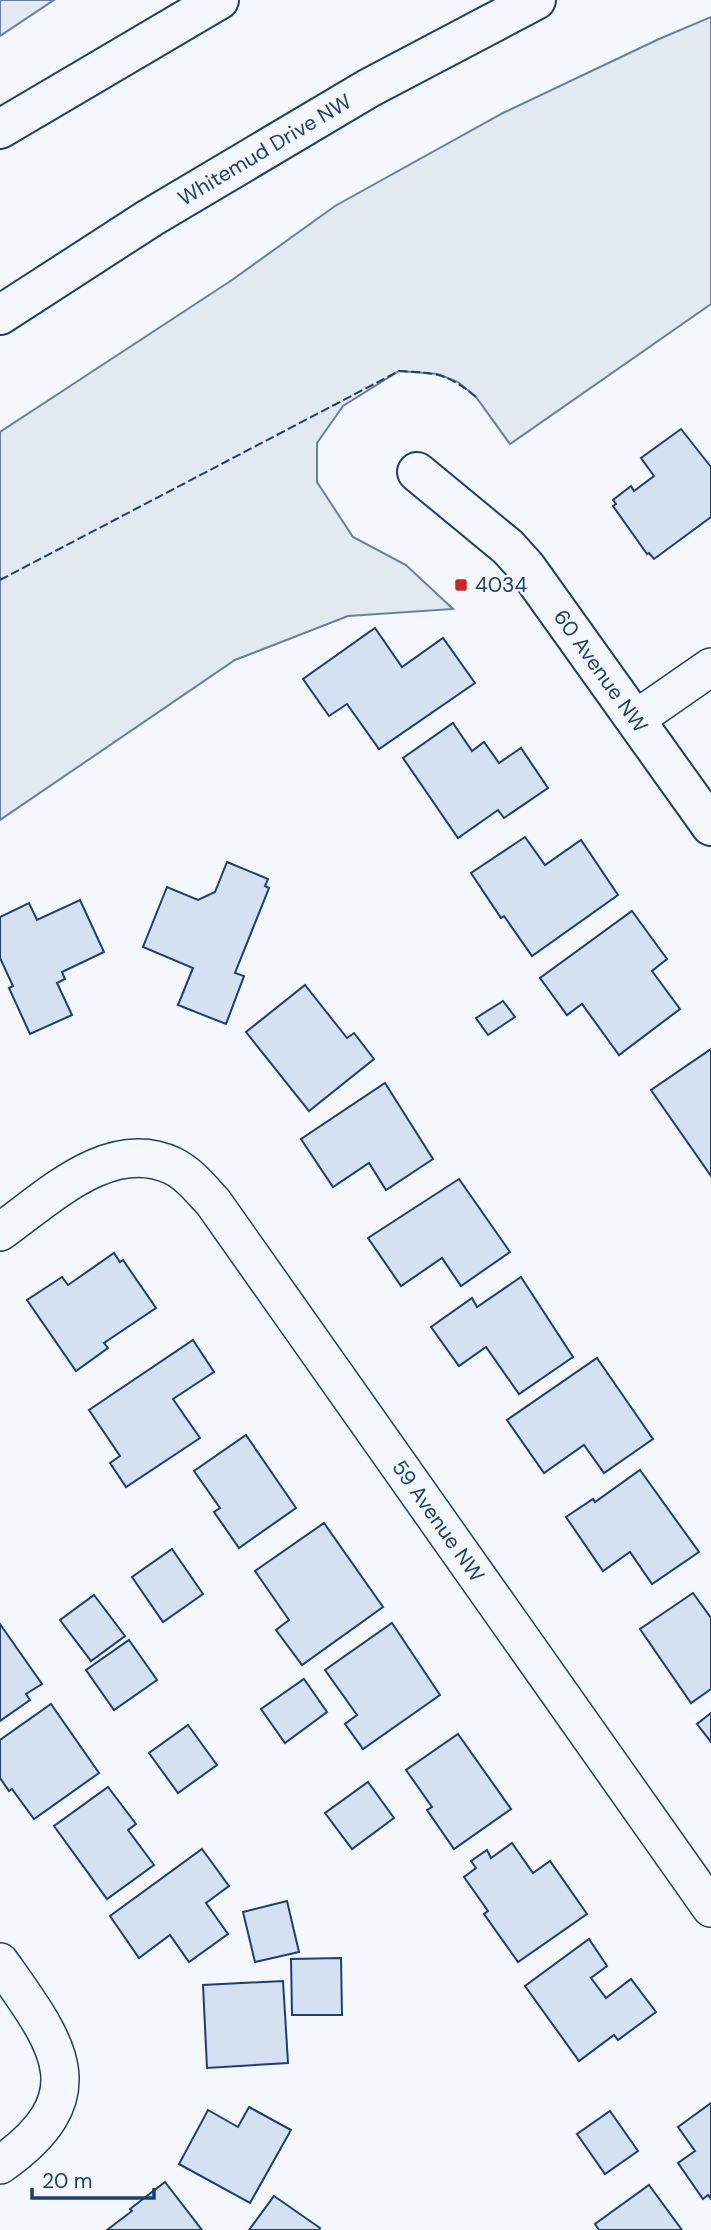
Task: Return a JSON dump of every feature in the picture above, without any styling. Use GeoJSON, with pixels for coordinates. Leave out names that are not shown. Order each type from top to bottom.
{"type":"FeatureCollection","features":[{"type":"Feature","properties":{"kind":"main road"},"geometry":{"type":"LineString","coordinates":[[0,129],[219,0]]}},
{"type":"Feature","properties":{"kind":"main road","name":"Whitemud Drive NW"},"geometry":{"type":"LineString","coordinates":[[0,315],[150,218],[369,88],[536,0]]}},
{"type":"Feature","properties":{"kind":"main road","name":"60 Avenue NW"},"geometry":{"type":"LineString","coordinates":[[417,472],[508,547],[526,567],[711,826]]}},
{"type":"Feature","properties":{"kind":"street"},"geometry":{"type":"LineString","coordinates":[[636,719],[711,667]]}},
{"type":"Feature","properties":{"kind":"street","name":"59 Avenue NW"},"geometry":{"type":"LineString","coordinates":[[0,1232],[76,1178],[98,1165],[121,1158],[148,1158],[174,1166],[194,1181],[213,1202],[711,1908]]}},
{"type":"Feature","properties":{"kind":"street"},"geometry":{"type":"LineString","coordinates":[[0,1962],[43,2024],[55,2046],[61,2067],[61,2089],[41,2130],[0,2165]]}},
{"type":"Feature","properties":{"kind":"shaded area"},"geometry":{"type":"Polygon","coordinates":[[[0,0],[54,0],[0,36],[0,0]]]}},
{"type":"Feature","properties":{"kind":"shaded area"},"geometry":{"type":"Polygon","coordinates":[[[711,17],[711,304],[510,444],[476,397],[458,382],[438,374],[399,371],[343,406],[317,443],[317,482],[353,537],[406,565],[453,609],[348,616],[235,660],[0,820],[0,432],[232,280],[335,206],[503,113],[711,17]]]}},
{"type":"Feature","properties":{"kind":"building"},"geometry":{"type":"Polygon","coordinates":[[[681,429],[711,467],[711,517],[654,559],[647,554],[613,506],[616,504],[613,500],[631,486],[634,491],[654,476],[641,458],[681,429]]]}},
{"type":"Feature","properties":{"kind":"building"},"geometry":{"type":"Polygon","coordinates":[[[375,628],[402,667],[443,638],[475,683],[379,749],[347,704],[329,716],[303,679],[375,628]]]}},
{"type":"Feature","properties":{"kind":"building"},"geometry":{"type":"Polygon","coordinates":[[[453,723],[472,751],[484,742],[499,763],[521,748],[548,788],[504,818],[498,810],[458,838],[403,758],[453,723]]]}},
{"type":"Feature","properties":{"kind":"building"},"geometry":{"type":"Polygon","coordinates":[[[525,837],[545,865],[581,840],[618,895],[532,956],[504,916],[501,918],[471,873],[525,837]]]}},
{"type":"Feature","properties":{"kind":"building"},"geometry":{"type":"Polygon","coordinates":[[[227,862],[268,879],[265,886],[269,888],[235,973],[244,976],[226,1024],[178,1005],[193,968],[143,947],[167,887],[198,900],[215,892],[227,862]]]}},
{"type":"Feature","properties":{"kind":"building"},"geometry":{"type":"Polygon","coordinates":[[[80,900],[104,952],[62,972],[65,979],[57,983],[72,1015],[30,1034],[9,988],[13,986],[0,958],[0,917],[29,903],[37,920],[80,900]]]}},
{"type":"Feature","properties":{"kind":"building"},"geometry":{"type":"Polygon","coordinates":[[[632,911],[667,959],[652,971],[680,1009],[619,1055],[582,1004],[567,1015],[540,978],[632,911]]]}},
{"type":"Feature","properties":{"kind":"building"},"geometry":{"type":"Polygon","coordinates":[[[305,985],[347,1038],[354,1033],[374,1059],[309,1111],[246,1032],[305,985]]]}},
{"type":"Feature","properties":{"kind":"building"},"geometry":{"type":"Polygon","coordinates":[[[503,1001],[515,1017],[488,1035],[476,1018],[503,1001]]]}},
{"type":"Feature","properties":{"kind":"building"},"geometry":{"type":"Polygon","coordinates":[[[711,1049],[711,1176],[651,1090],[711,1049]]]}},
{"type":"Feature","properties":{"kind":"building"},"geometry":{"type":"Polygon","coordinates":[[[385,1083],[433,1159],[386,1190],[369,1163],[333,1187],[301,1139],[385,1083]]]}},
{"type":"Feature","properties":{"kind":"building"},"geometry":{"type":"Polygon","coordinates":[[[459,1179],[510,1252],[461,1286],[442,1258],[401,1286],[368,1238],[459,1179]]]}},
{"type":"Feature","properties":{"kind":"building"},"geometry":{"type":"Polygon","coordinates":[[[114,1253],[120,1262],[123,1260],[156,1308],[104,1343],[108,1348],[76,1371],[27,1300],[62,1277],[68,1285],[114,1253]]]}},
{"type":"Feature","properties":{"kind":"building"},"geometry":{"type":"Polygon","coordinates":[[[521,1277],[573,1357],[519,1394],[486,1347],[459,1366],[431,1327],[472,1298],[477,1307],[521,1277]]]}},
{"type":"Feature","properties":{"kind":"building"},"geometry":{"type":"Polygon","coordinates":[[[193,1340],[214,1372],[173,1399],[200,1438],[126,1487],[110,1463],[120,1456],[89,1410],[193,1340]]]}},
{"type":"Feature","properties":{"kind":"building"},"geometry":{"type":"Polygon","coordinates":[[[597,1358],[653,1439],[604,1473],[584,1445],[544,1473],[507,1420],[597,1358]]]}},
{"type":"Feature","properties":{"kind":"building"},"geometry":{"type":"Polygon","coordinates":[[[246,1435],[296,1508],[239,1548],[214,1512],[220,1508],[194,1471],[246,1435]]]}},
{"type":"Feature","properties":{"kind":"building"},"geometry":{"type":"Polygon","coordinates":[[[640,1470],[699,1552],[652,1584],[630,1552],[603,1571],[566,1517],[593,1499],[595,1502],[640,1470]]]}},
{"type":"Feature","properties":{"kind":"building"},"geometry":{"type":"Polygon","coordinates":[[[324,1523],[383,1607],[302,1665],[276,1630],[289,1620],[255,1571],[324,1523]]]}},
{"type":"Feature","properties":{"kind":"building"},"geometry":{"type":"Polygon","coordinates":[[[172,1549],[203,1594],[163,1622],[132,1577],[172,1549]]]}},
{"type":"Feature","properties":{"kind":"building"},"geometry":{"type":"Polygon","coordinates":[[[693,1593],[711,1618],[711,1689],[691,1703],[640,1629],[693,1593]]]}},
{"type":"Feature","properties":{"kind":"building"},"geometry":{"type":"Polygon","coordinates":[[[94,1595],[125,1636],[91,1661],[60,1620],[94,1595]]]}},
{"type":"Feature","properties":{"kind":"building"},"geometry":{"type":"Polygon","coordinates":[[[392,1623],[440,1695],[363,1749],[345,1724],[357,1715],[325,1670],[392,1623]]]}},
{"type":"Feature","properties":{"kind":"building"},"geometry":{"type":"Polygon","coordinates":[[[0,1624],[42,1684],[26,1694],[30,1700],[0,1721],[0,1624]]]}},
{"type":"Feature","properties":{"kind":"building"},"geometry":{"type":"Polygon","coordinates":[[[129,1640],[157,1680],[114,1710],[86,1670],[129,1640]]]}},
{"type":"Feature","properties":{"kind":"building"},"geometry":{"type":"Polygon","coordinates":[[[304,1679],[327,1712],[285,1743],[261,1709],[304,1679]]]}},
{"type":"Feature","properties":{"kind":"building"},"geometry":{"type":"Polygon","coordinates":[[[51,1704],[99,1773],[34,1819],[12,1789],[9,1791],[0,1778],[0,1740],[51,1704]]]}},
{"type":"Feature","properties":{"kind":"building"},"geometry":{"type":"Polygon","coordinates":[[[711,1713],[711,1742],[697,1724],[711,1713]]]}},
{"type":"Feature","properties":{"kind":"building"},"geometry":{"type":"Polygon","coordinates":[[[188,1725],[217,1765],[178,1793],[149,1753],[188,1725]]]}},
{"type":"Feature","properties":{"kind":"building"},"geometry":{"type":"Polygon","coordinates":[[[458,1734],[511,1809],[454,1849],[427,1810],[432,1807],[406,1770],[458,1734]]]}},
{"type":"Feature","properties":{"kind":"building"},"geometry":{"type":"Polygon","coordinates":[[[368,1782],[394,1818],[352,1849],[325,1813],[368,1782]]]}},
{"type":"Feature","properties":{"kind":"building"},"geometry":{"type":"Polygon","coordinates":[[[108,1787],[136,1824],[128,1830],[154,1865],[107,1899],[54,1826],[108,1787]]]}},
{"type":"Feature","properties":{"kind":"building"},"geometry":{"type":"Polygon","coordinates":[[[512,1843],[533,1873],[550,1861],[587,1914],[518,1962],[484,1914],[488,1911],[464,1877],[476,1868],[471,1861],[487,1850],[491,1858],[512,1843]]]}},
{"type":"Feature","properties":{"kind":"building"},"geometry":{"type":"Polygon","coordinates":[[[202,1849],[229,1886],[206,1903],[228,1934],[189,1962],[170,1935],[139,1958],[110,1916],[202,1849]]]}},
{"type":"Feature","properties":{"kind":"building"},"geometry":{"type":"Polygon","coordinates":[[[287,1901],[299,1952],[255,1962],[243,1912],[287,1901]]]}},
{"type":"Feature","properties":{"kind":"building"},"geometry":{"type":"Polygon","coordinates":[[[589,1939],[607,1966],[591,1978],[606,1998],[631,1979],[656,2012],[618,2040],[614,2035],[579,2061],[525,1986],[589,1939]]]}},
{"type":"Feature","properties":{"kind":"building"},"geometry":{"type":"Polygon","coordinates":[[[341,1958],[342,2015],[292,2015],[291,1959],[341,1958]]]}},
{"type":"Feature","properties":{"kind":"building"},"geometry":{"type":"Polygon","coordinates":[[[283,1981],[288,2063],[207,2068],[203,1985],[283,1981]]]}},
{"type":"Feature","properties":{"kind":"building"},"geometry":{"type":"Polygon","coordinates":[[[711,2103],[711,2199],[708,2195],[703,2199],[678,2163],[695,2151],[678,2127],[711,2103]]]}},
{"type":"Feature","properties":{"kind":"building"},"geometry":{"type":"Polygon","coordinates":[[[249,2107],[291,2130],[250,2203],[179,2164],[208,2110],[238,2127],[249,2107]]]}},
{"type":"Feature","properties":{"kind":"building"},"geometry":{"type":"Polygon","coordinates":[[[610,2111],[638,2151],[605,2174],[577,2134],[610,2111]]]}},
{"type":"Feature","properties":{"kind":"building"},"geometry":{"type":"Polygon","coordinates":[[[165,2182],[202,2230],[107,2230],[132,2211],[130,2209],[165,2182]]]}},
{"type":"Feature","properties":{"kind":"building"},"geometry":{"type":"Polygon","coordinates":[[[649,2185],[682,2230],[599,2230],[595,2224],[649,2185]]]}},
{"type":"Feature","properties":{"kind":"building"},"geometry":{"type":"Polygon","coordinates":[[[274,2196],[320,2228],[319,2230],[249,2230],[274,2196]]]}},
{"type":"Feature","properties":{"kind":"fence"},"geometry":{"type":"LineString","coordinates":[[0,580],[399,371],[449,379],[476,397]]}},
{"type":"Feature","properties":{"kind":"place","name":"4034"},"geometry":{"type":"Point","coordinates":[461,585]}}]}
